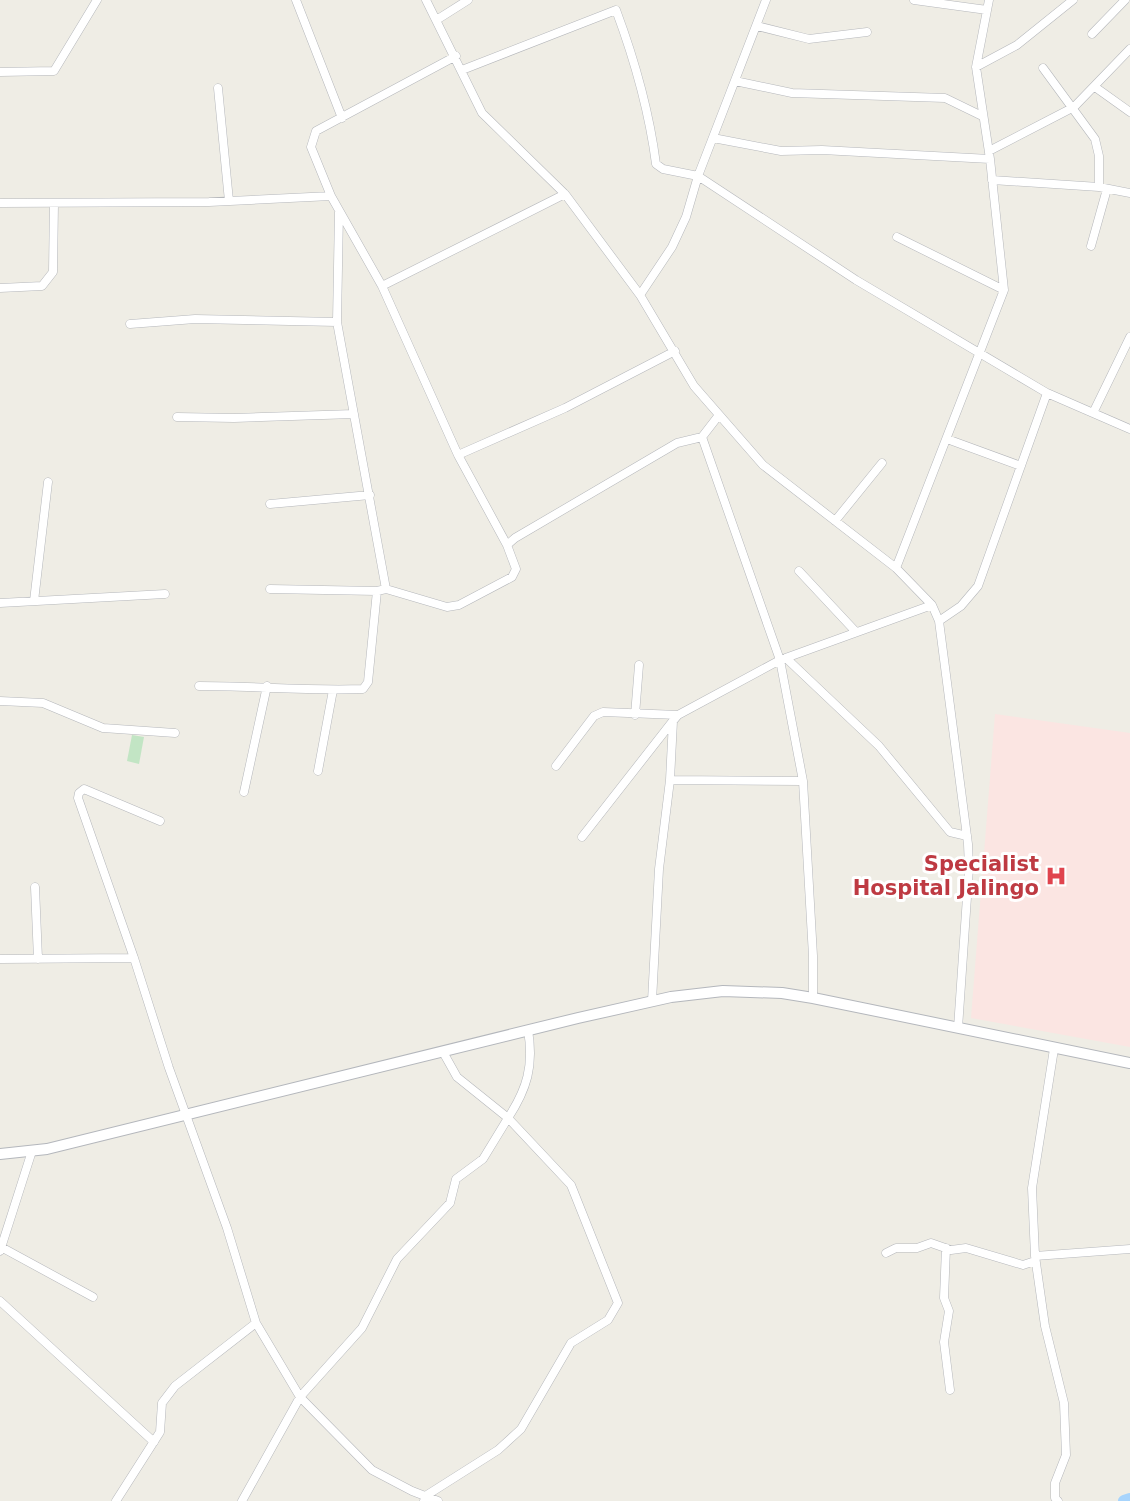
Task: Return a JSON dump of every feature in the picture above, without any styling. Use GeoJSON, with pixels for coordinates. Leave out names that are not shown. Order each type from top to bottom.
{"type":"FeatureCollection","features":[{"type":"Feature","properties":{"kind":"main road"},"geometry":{"type":"LineString","coordinates":[[0,1154],[32,1151],[186,1115],[652,1001],[723,991],[782,993],[813,998],[1130,1063]]}},
{"type":"Feature","properties":{"kind":"street"},"geometry":{"type":"LineString","coordinates":[[0,72],[54,71],[75,40],[97,0]]}},
{"type":"Feature","properties":{"kind":"street"},"geometry":{"type":"LineString","coordinates":[[296,0],[342,118]]}},
{"type":"Feature","properties":{"kind":"street"},"geometry":{"type":"LineString","coordinates":[[426,0],[438,19],[482,113],[565,194],[640,295],[694,386],[763,465],[896,568],[932,605],[939,621],[967,836],[969,868],[958,1028]]}},
{"type":"Feature","properties":{"kind":"street"},"geometry":{"type":"LineString","coordinates":[[438,19],[468,0]]}},
{"type":"Feature","properties":{"kind":"street"},"geometry":{"type":"LineString","coordinates":[[612,0],[637,67],[652,126],[656,164],[663,169],[698,176],[856,280],[1047,393],[1130,429]]}},
{"type":"Feature","properties":{"kind":"street"},"geometry":{"type":"LineString","coordinates":[[640,295],[672,247],[686,217],[698,176],[766,0]]}},
{"type":"Feature","properties":{"kind":"street"},"geometry":{"type":"LineString","coordinates":[[914,0],[987,10]]}},
{"type":"Feature","properties":{"kind":"street"},"geometry":{"type":"LineString","coordinates":[[896,568],[1004,290],[990,159],[976,67],[989,0]]}},
{"type":"Feature","properties":{"kind":"street"},"geometry":{"type":"LineString","coordinates":[[976,67],[1017,45],[1073,0]]}},
{"type":"Feature","properties":{"kind":"street"},"geometry":{"type":"LineString","coordinates":[[1092,34],[1125,0]]}},
{"type":"Feature","properties":{"kind":"street"},"geometry":{"type":"LineString","coordinates":[[462,70],[616,10]]}},
{"type":"Feature","properties":{"kind":"street"},"geometry":{"type":"LineString","coordinates":[[757,26],[809,39],[867,32]]}},
{"type":"Feature","properties":{"kind":"street"},"geometry":{"type":"LineString","coordinates":[[988,151],[1074,106],[1130,50]]}},
{"type":"Feature","properties":{"kind":"street"},"geometry":{"type":"LineString","coordinates":[[270,589],[369,588],[377,591],[386,589],[447,607],[459,605],[512,577],[516,568],[507,545],[458,455],[382,286],[339,212],[312,151],[311,142],[316,131],[456,56]]}},
{"type":"Feature","properties":{"kind":"street"},"geometry":{"type":"LineString","coordinates":[[1043,68],[1074,106],[1095,139],[1103,188],[1091,246]]}},
{"type":"Feature","properties":{"kind":"street"},"geometry":{"type":"LineString","coordinates":[[735,81],[792,93],[945,98],[982,116]]}},
{"type":"Feature","properties":{"kind":"street"},"geometry":{"type":"LineString","coordinates":[[1095,87],[1130,112]]}},
{"type":"Feature","properties":{"kind":"street"},"geometry":{"type":"LineString","coordinates":[[218,88],[229,201]]}},
{"type":"Feature","properties":{"kind":"street"},"geometry":{"type":"LineString","coordinates":[[713,138],[789,152],[822,150],[990,159]]}},
{"type":"Feature","properties":{"kind":"street"},"geometry":{"type":"LineString","coordinates":[[992,180],[1103,188],[1130,193]]}},
{"type":"Feature","properties":{"kind":"street"},"geometry":{"type":"LineString","coordinates":[[382,286],[565,194]]}},
{"type":"Feature","properties":{"kind":"street"},"geometry":{"type":"LineString","coordinates":[[0,203],[229,201],[331,196]]}},
{"type":"Feature","properties":{"kind":"street"},"geometry":{"type":"LineString","coordinates":[[0,288],[42,286],[48,282],[53,272],[54,203]]}},
{"type":"Feature","properties":{"kind":"street"},"geometry":{"type":"LineString","coordinates":[[339,212],[337,322],[386,589]]}},
{"type":"Feature","properties":{"kind":"street"},"geometry":{"type":"LineString","coordinates":[[897,237],[1004,290]]}},
{"type":"Feature","properties":{"kind":"street"},"geometry":{"type":"LineString","coordinates":[[130,324],[195,319],[337,322]]}},
{"type":"Feature","properties":{"kind":"street"},"geometry":{"type":"LineString","coordinates":[[1093,413],[1130,337]]}},
{"type":"Feature","properties":{"kind":"street"},"geometry":{"type":"LineString","coordinates":[[458,455],[565,408],[675,351]]}},
{"type":"Feature","properties":{"kind":"street"},"geometry":{"type":"LineString","coordinates":[[939,621],[961,606],[978,586],[990,559],[1020,466],[1047,393]]}},
{"type":"Feature","properties":{"kind":"street"},"geometry":{"type":"LineString","coordinates":[[177,417],[234,418],[354,414]]}},
{"type":"Feature","properties":{"kind":"street"},"geometry":{"type":"LineString","coordinates":[[507,545],[677,443],[702,437],[719,415]]}},
{"type":"Feature","properties":{"kind":"street"},"geometry":{"type":"LineString","coordinates":[[702,437],[783,659],[803,782],[813,956],[813,998]]}},
{"type":"Feature","properties":{"kind":"street"},"geometry":{"type":"LineString","coordinates":[[947,439],[1020,466]]}},
{"type":"Feature","properties":{"kind":"street"},"geometry":{"type":"LineString","coordinates":[[835,521],[882,463]]}},
{"type":"Feature","properties":{"kind":"street"},"geometry":{"type":"LineString","coordinates":[[34,601],[48,482]]}},
{"type":"Feature","properties":{"kind":"street"},"geometry":{"type":"LineString","coordinates":[[270,504],[370,495]]}},
{"type":"Feature","properties":{"kind":"street"},"geometry":{"type":"LineString","coordinates":[[799,571],[856,632]]}},
{"type":"Feature","properties":{"kind":"street"},"geometry":{"type":"LineString","coordinates":[[199,687],[267,686],[333,690],[363,689],[368,682],[377,591]]}},
{"type":"Feature","properties":{"kind":"street"},"geometry":{"type":"LineString","coordinates":[[0,603],[165,594]]}},
{"type":"Feature","properties":{"kind":"street"},"geometry":{"type":"LineString","coordinates":[[582,837],[675,718],[783,659],[932,605]]}},
{"type":"Feature","properties":{"kind":"street"},"geometry":{"type":"LineString","coordinates":[[783,659],[879,746],[950,832],[967,836]]}},
{"type":"Feature","properties":{"kind":"street"},"geometry":{"type":"LineString","coordinates":[[635,715],[639,665]]}},
{"type":"Feature","properties":{"kind":"street"},"geometry":{"type":"LineString","coordinates":[[244,792],[267,686]]}},
{"type":"Feature","properties":{"kind":"street"},"geometry":{"type":"LineString","coordinates":[[318,771],[333,690]]}},
{"type":"Feature","properties":{"kind":"street"},"geometry":{"type":"LineString","coordinates":[[0,701],[43,703],[103,728],[175,733]]}},
{"type":"Feature","properties":{"kind":"street"},"geometry":{"type":"LineString","coordinates":[[556,766],[594,716],[603,712],[675,718]]}},
{"type":"Feature","properties":{"kind":"street"},"geometry":{"type":"LineString","coordinates":[[652,1001],[658,869],[670,780],[675,718]]}},
{"type":"Feature","properties":{"kind":"street"},"geometry":{"type":"LineString","coordinates":[[670,780],[803,782]]}},
{"type":"Feature","properties":{"kind":"street"},"geometry":{"type":"LineString","coordinates":[[160,821],[84,789],[79,793],[78,798],[227,1228],[256,1323],[300,1397],[372,1470],[425,1498],[438,1501]]}},
{"type":"Feature","properties":{"kind":"street"},"geometry":{"type":"LineString","coordinates":[[35,887],[38,958]]}},
{"type":"Feature","properties":{"kind":"street"},"geometry":{"type":"LineString","coordinates":[[0,959],[134,958]]}},
{"type":"Feature","properties":{"kind":"street"},"geometry":{"type":"LineString","coordinates":[[242,1501],[300,1397],[362,1328],[397,1259],[450,1203],[456,1179],[483,1159],[508,1118],[529,1081],[532,1053],[528,1030]]}},
{"type":"Feature","properties":{"kind":"street"},"geometry":{"type":"LineString","coordinates":[[1054,1048],[1032,1188],[1035,1258],[1045,1326],[1064,1403],[1066,1455],[1055,1484],[1055,1498],[1058,1501]]}},
{"type":"Feature","properties":{"kind":"street"},"geometry":{"type":"LineString","coordinates":[[425,1498],[498,1450],[521,1429],[571,1343],[608,1320],[618,1303],[571,1185],[508,1118],[457,1077],[443,1052]]}},
{"type":"Feature","properties":{"kind":"street"},"geometry":{"type":"LineString","coordinates":[[32,1151],[1,1249],[93,1297]]}},
{"type":"Feature","properties":{"kind":"street"},"geometry":{"type":"LineString","coordinates":[[886,1253],[896,1248],[917,1248],[931,1243],[946,1248],[966,1248],[1023,1265],[1035,1258],[1130,1249]]}},
{"type":"Feature","properties":{"kind":"street"},"geometry":{"type":"LineString","coordinates":[[946,1248],[944,1290],[949,1311],[944,1342],[950,1390]]}},
{"type":"Feature","properties":{"kind":"street"},"geometry":{"type":"LineString","coordinates":[[0,1301],[154,1442]]}},
{"type":"Feature","properties":{"kind":"street"},"geometry":{"type":"LineString","coordinates":[[116,1501],[160,1432],[162,1403],[175,1386],[256,1323]]}},
{"type":"Feature","properties":{"kind":"shaded area","name":"Specialist Hospital Jalingo"},"geometry":{"type":"Polygon","coordinates":[[[995,714],[1130,733],[1130,1047],[971,1018],[995,714]]]}},
{"type":"Feature","properties":{"kind":"green space"},"geometry":{"type":"Polygon","coordinates":[[[132,735],[144,737],[139,764],[127,761],[132,735]]]}},
{"type":"Feature","properties":{"kind":"waterway"},"geometry":{"type":"LineString","coordinates":[[1124,1501],[1130,1499]]}},
{"type":"Feature","properties":{"kind":"place","name":"Specialist Hospital Jalingo"},"geometry":{"type":"Point","coordinates":[1056,876]}}]}
